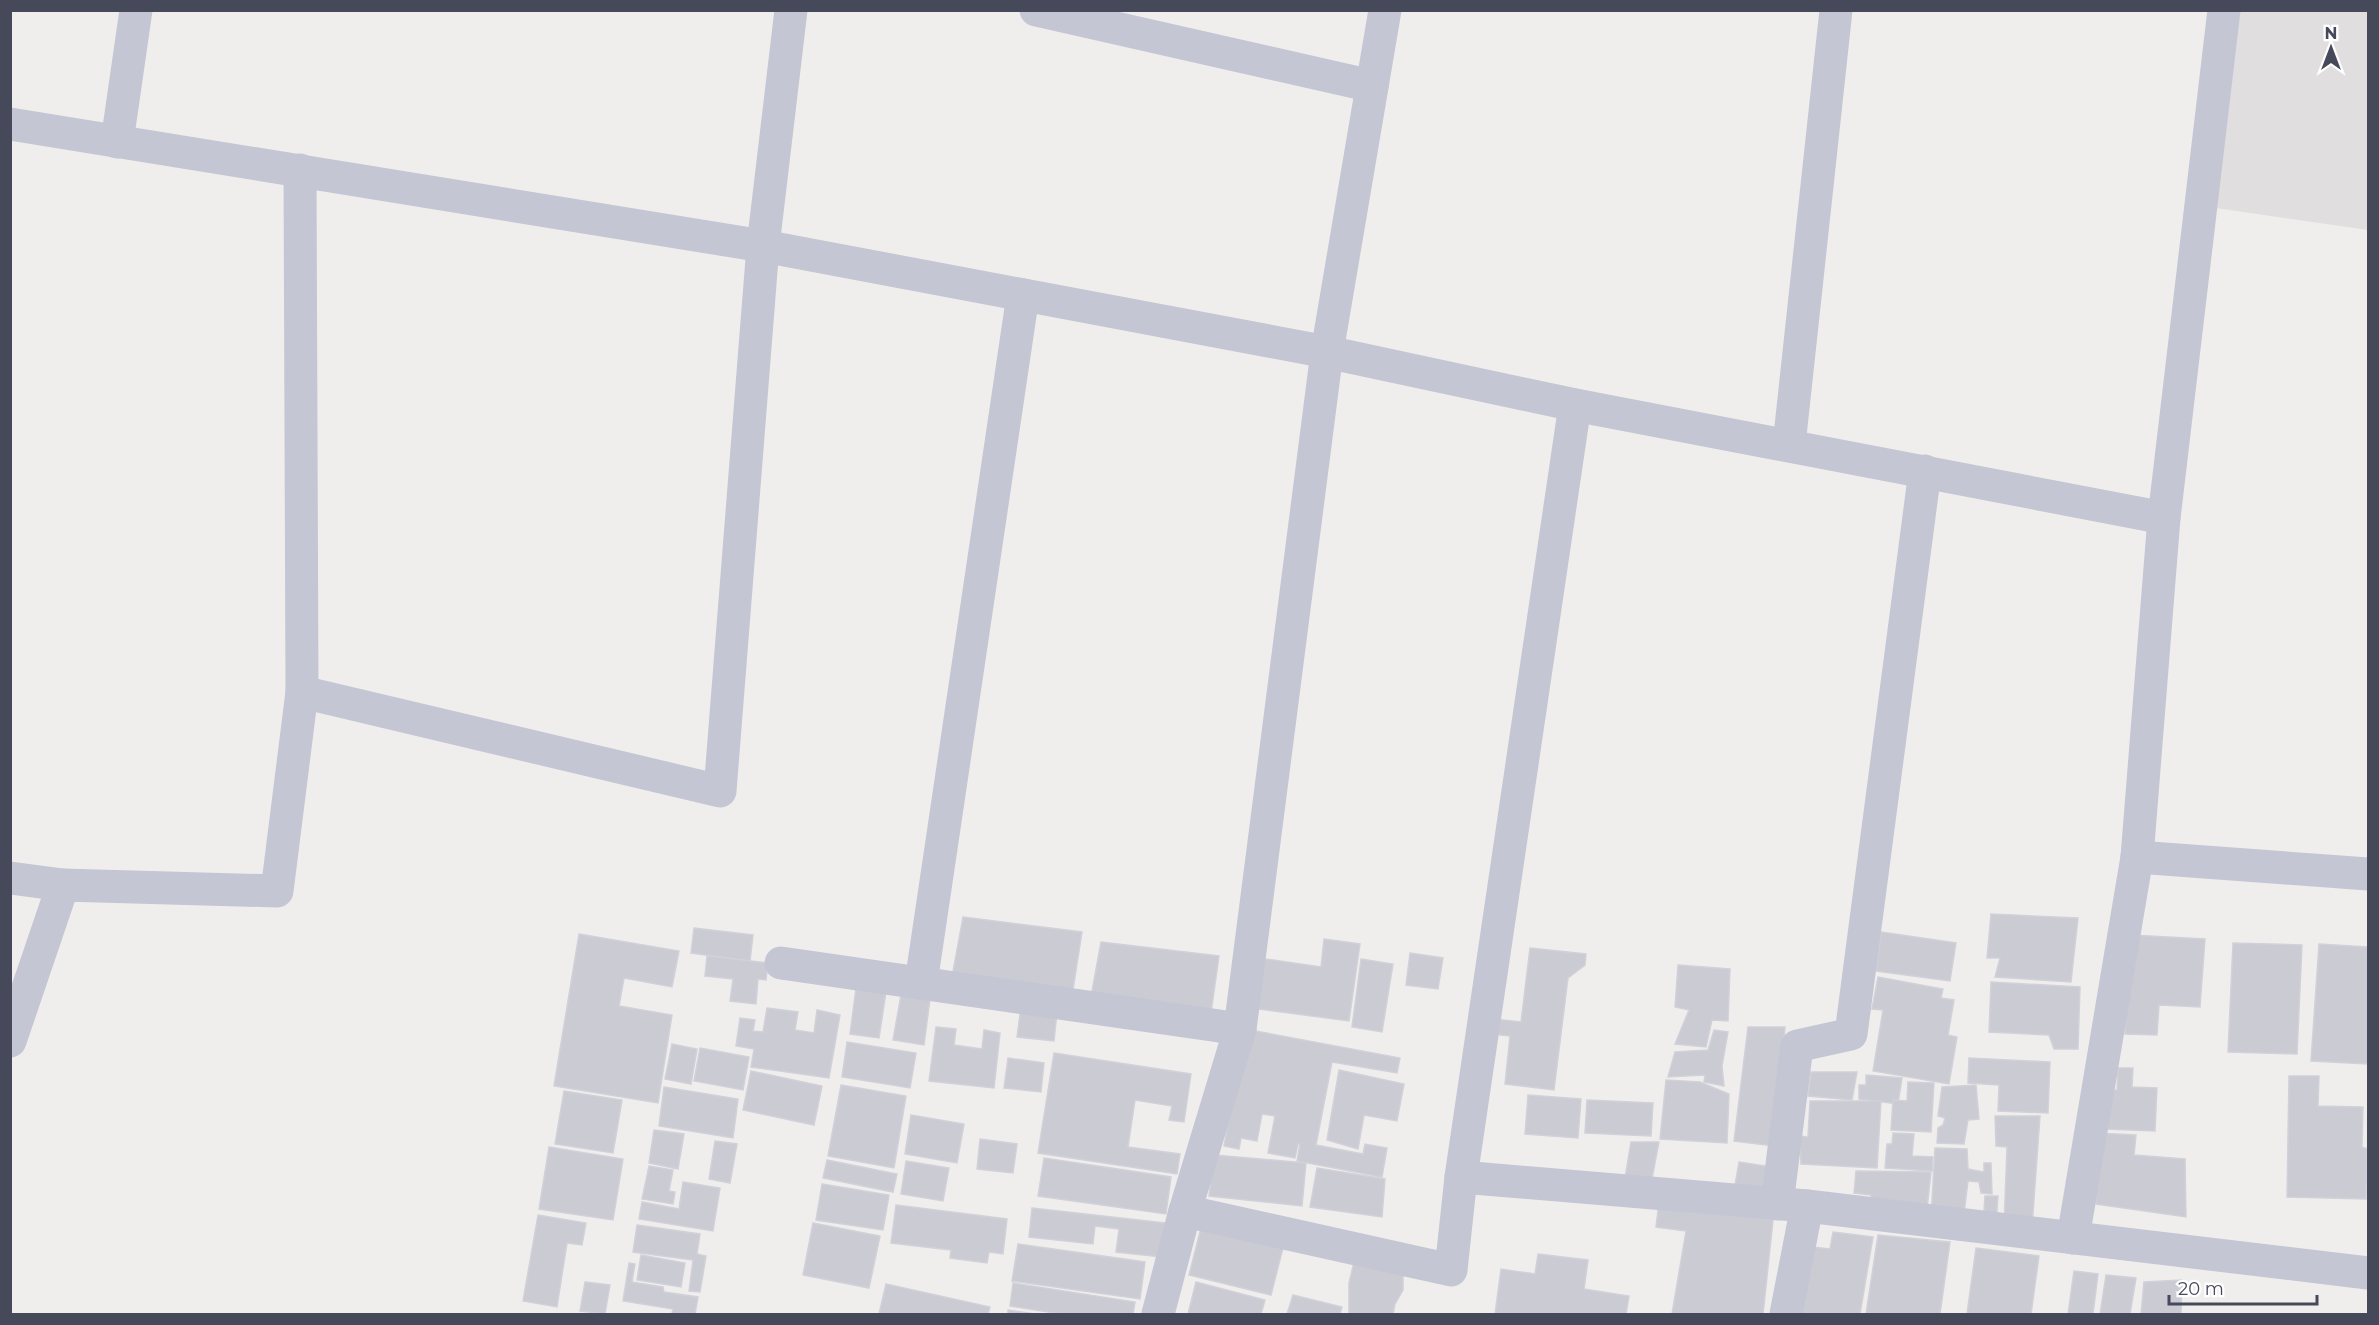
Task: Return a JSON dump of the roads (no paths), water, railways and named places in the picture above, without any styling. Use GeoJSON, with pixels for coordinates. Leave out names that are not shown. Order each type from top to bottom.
{"type":"FeatureCollection","features":[{"type":"Feature","properties":{"kind":"street"},"geometry":{"type":"LineString","coordinates":[[117,142],[136,10]]}},
{"type":"Feature","properties":{"kind":"street"},"geometry":{"type":"LineString","coordinates":[[302,692],[720,791],[764,246],[791,10]]}},
{"type":"Feature","properties":{"kind":"street"},"geometry":{"type":"LineString","coordinates":[[1036,10],[1372,86]]}},
{"type":"Feature","properties":{"kind":"street"},"geometry":{"type":"LineString","coordinates":[[1158,1314],[1185,1211],[1240,1029],[1327,352],[1384,10]]}},
{"type":"Feature","properties":{"kind":"street"},"geometry":{"type":"LineString","coordinates":[[1789,445],[1836,10]]}},
{"type":"Feature","properties":{"kind":"street"},"geometry":{"type":"LineString","coordinates":[[2073,1238],[2137,857],[2164,518],[2224,10]]}},
{"type":"Feature","properties":{"kind":"street"},"geometry":{"type":"LineString","coordinates":[[10,124],[764,246],[1327,352],[1575,405],[2164,518]]}},
{"type":"Feature","properties":{"kind":"street"},"geometry":{"type":"LineString","coordinates":[[10,878],[63,885],[277,891],[302,692],[300,170]]}},
{"type":"Feature","properties":{"kind":"street"},"geometry":{"type":"LineString","coordinates":[[921,983],[1023,295]]}},
{"type":"Feature","properties":{"kind":"street"},"geometry":{"type":"LineString","coordinates":[[1185,1211],[1451,1270],[1461,1178],[1575,405]]}},
{"type":"Feature","properties":{"kind":"street"},"geometry":{"type":"LineString","coordinates":[[1786,1314],[1797,1046],[1851,1034],[1925,471]]}},
{"type":"Feature","properties":{"kind":"street"},"geometry":{"type":"LineString","coordinates":[[2137,857],[2368,874]]}},
{"type":"Feature","properties":{"kind":"street"},"geometry":{"type":"LineString","coordinates":[[10,1041],[63,885]]}},
{"type":"Feature","properties":{"kind":"street"},"geometry":{"type":"LineString","coordinates":[[781,963],[1240,1029]]}},
{"type":"Feature","properties":{"kind":"street"},"geometry":{"type":"LineString","coordinates":[[1461,1178],[1792,1205],[2368,1273]]}}]}
